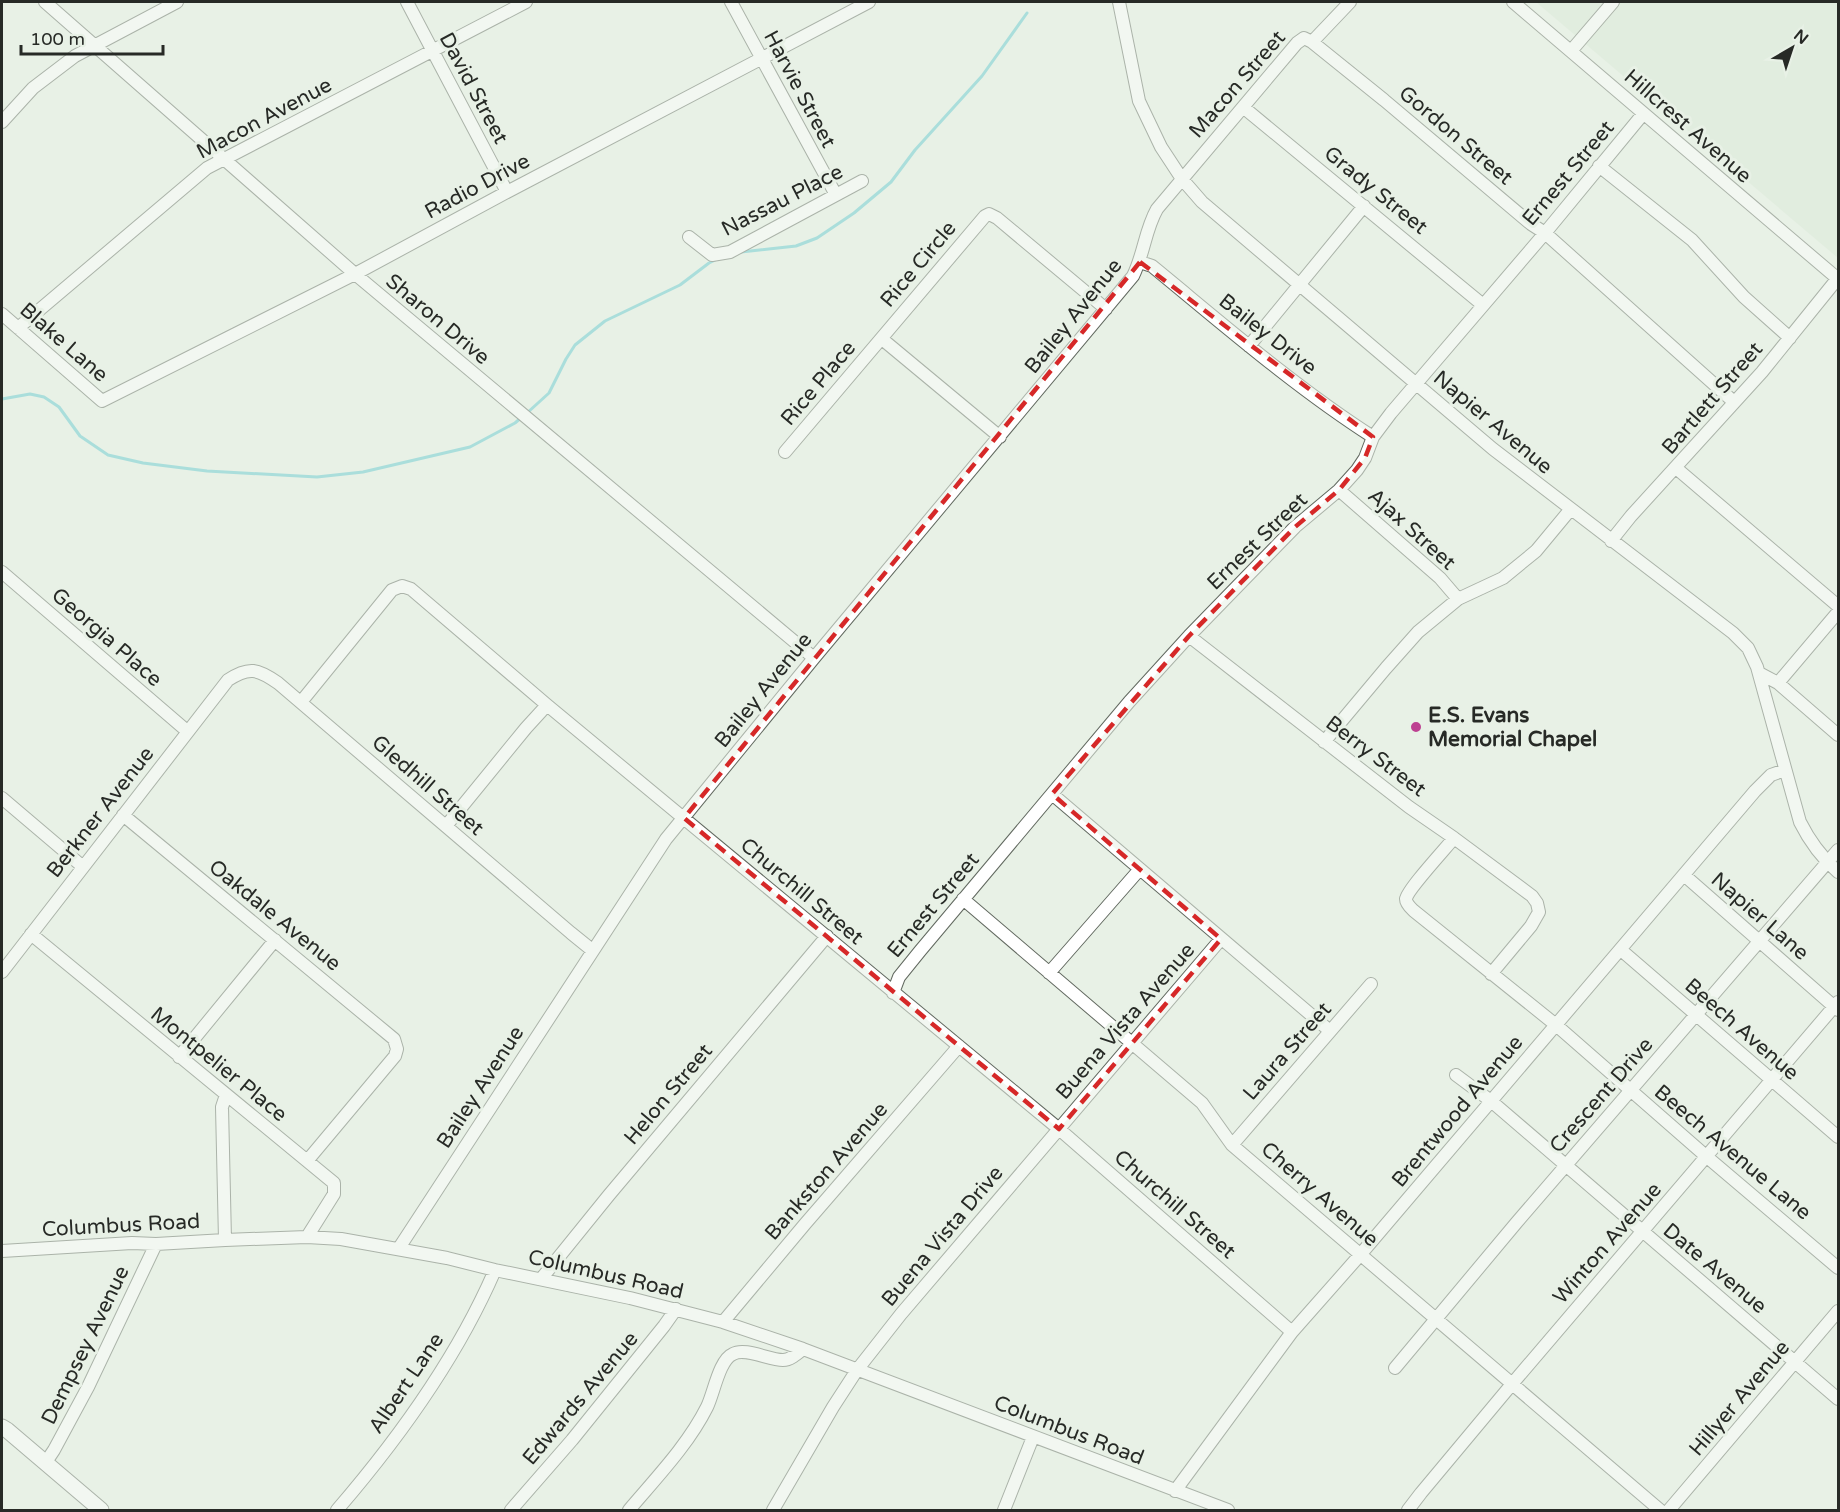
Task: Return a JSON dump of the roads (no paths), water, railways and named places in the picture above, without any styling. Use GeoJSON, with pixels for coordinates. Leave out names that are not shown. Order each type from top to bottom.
{"type":"FeatureCollection","features":[{"type":"Feature","properties":{"kind":"main road"},"geometry":{"type":"LineString","coordinates":[[3,1427],[101,1510]]}},
{"type":"Feature","properties":{"kind":"street","name":"Sharon Drive"},"geometry":{"type":"LineString","coordinates":[[45,2],[355,274],[814,658]]}},
{"type":"Feature","properties":{"kind":"street"},"geometry":{"type":"LineString","coordinates":[[2,122],[33,88],[49,75],[95,45],[177,2]]}},
{"type":"Feature","properties":{"kind":"street","name":"David Street"},"geometry":{"type":"LineString","coordinates":[[407,2],[507,192]]}},
{"type":"Feature","properties":{"kind":"street","name":"Macon Avenue"},"geometry":{"type":"LineString","coordinates":[[18,328],[207,168],[526,2]]}},
{"type":"Feature","properties":{"kind":"street","name":"Harvie Street"},"geometry":{"type":"LineString","coordinates":[[732,2],[836,195]]}},
{"type":"Feature","properties":{"kind":"street","name":"Radio Drive"},"geometry":{"type":"LineString","coordinates":[[102,400],[355,274],[869,2]]}},
{"type":"Feature","properties":{"kind":"street","name":"Napier Avenue"},"geometry":{"type":"LineString","coordinates":[[1119,2],[1139,101],[1161,147],[1182,179],[1202,202],[1493,449],[1733,633],[1752,655],[1800,822],[1807,837],[1828,863],[1839,872]]}},
{"type":"Feature","properties":{"kind":"street","name":"Macon Street"},"geometry":{"type":"LineString","coordinates":[[1182,179],[1297,43],[1304,38],[1312,42],[1350,2]]}},
{"type":"Feature","properties":{"kind":"street","name":"Hillcrest Avenue"},"geometry":{"type":"LineString","coordinates":[[1513,2],[1838,279]]}},
{"type":"Feature","properties":{"kind":"street"},"geometry":{"type":"LineString","coordinates":[[1571,51],[1613,2]]}},
{"type":"Feature","properties":{"kind":"street","name":"Gordon Street"},"geometry":{"type":"LineString","coordinates":[[1312,42],[1531,224],[1545,233],[1734,402]]}},
{"type":"Feature","properties":{"kind":"street","name":"Grady Street"},"geometry":{"type":"LineString","coordinates":[[1243,107],[1483,305]]}},
{"type":"Feature","properties":{"kind":"street","name":"Ernest Street"},"geometry":{"type":"LineString","coordinates":[[893,993],[899,977],[1129,702],[1295,526],[1339,490],[1365,458],[1373,437],[1397,406],[1643,114]]}},
{"type":"Feature","properties":{"kind":"street"},"geometry":{"type":"LineString","coordinates":[[1599,166],[1692,240],[1722,270],[1744,297],[1790,338]]}},
{"type":"Feature","properties":{"kind":"street","name":"Bailey Avenue"},"geometry":{"type":"LineString","coordinates":[[399,1248],[666,839],[1133,276],[1140,262],[1147,230],[1152,219],[1182,179]]}},
{"type":"Feature","properties":{"kind":"street","name":"Nassau Place"},"geometry":{"type":"LineString","coordinates":[[689,237],[712,255],[730,252],[862,181]]}},
{"type":"Feature","properties":{"kind":"street"},"geometry":{"type":"LineString","coordinates":[[1249,346],[1364,206]]}},
{"type":"Feature","properties":{"kind":"street","name":"Rice Circle"},"geometry":{"type":"LineString","coordinates":[[1000,437],[882,339],[974,228],[989,214],[1106,309]]}},
{"type":"Feature","properties":{"kind":"street","name":"Bailey Drive"},"geometry":{"type":"LineString","coordinates":[[1140,262],[1152,266],[1249,346],[1373,437]]}},
{"type":"Feature","properties":{"kind":"street","name":"Bartlett Street"},"geometry":{"type":"LineString","coordinates":[[1611,540],[1790,338],[1838,279]]}},
{"type":"Feature","properties":{"kind":"street","name":"Blake Lane"},"geometry":{"type":"LineString","coordinates":[[2,314],[102,400]]}},
{"type":"Feature","properties":{"kind":"street","name":"Rice Place"},"geometry":{"type":"LineString","coordinates":[[785,453],[882,339]]}},
{"type":"Feature","properties":{"kind":"street"},"geometry":{"type":"LineString","coordinates":[[1676,468],[1839,606]]}},
{"type":"Feature","properties":{"kind":"street","name":"Ajax Street"},"geometry":{"type":"LineString","coordinates":[[1339,490],[1440,578],[1458,599]]}},
{"type":"Feature","properties":{"kind":"street"},"geometry":{"type":"LineString","coordinates":[[1324,742],[1418,632],[1458,599],[1503,578],[1536,551],[1570,510]]}},
{"type":"Feature","properties":{"kind":"street","name":"Georgia Place"},"geometry":{"type":"LineString","coordinates":[[2,572],[188,731]]}},
{"type":"Feature","properties":{"kind":"street","name":"Churchill Street"},"geometry":{"type":"LineString","coordinates":[[301,702],[392,590],[402,586],[411,589],[547,705],[1059,1129],[1293,1332]]}},
{"type":"Feature","properties":{"kind":"street"},"geometry":{"type":"LineString","coordinates":[[1778,683],[1839,612]]}},
{"type":"Feature","properties":{"kind":"street","name":"Berry Street"},"geometry":{"type":"LineString","coordinates":[[1189,636],[1409,807],[1532,896],[1539,912],[1531,926],[1491,974]]}},
{"type":"Feature","properties":{"kind":"street","name":"Gledhill Street"},"geometry":{"type":"LineString","coordinates":[[232,678],[240,672],[259,672],[278,683],[592,950]]}},
{"type":"Feature","properties":{"kind":"street"},"geometry":{"type":"LineString","coordinates":[[1759,673],[1778,683],[1839,735]]}},
{"type":"Feature","properties":{"kind":"street","name":"Berkner Avenue"},"geometry":{"type":"LineString","coordinates":[[2,972],[82,866],[232,678]]}},
{"type":"Feature","properties":{"kind":"street"},"geometry":{"type":"LineString","coordinates":[[446,826],[547,705]]}},
{"type":"Feature","properties":{"kind":"street","name":"Brentwood Avenue"},"geometry":{"type":"LineString","coordinates":[[1175,1491],[1293,1332],[1767,779],[1785,770]]}},
{"type":"Feature","properties":{"kind":"street"},"geometry":{"type":"LineString","coordinates":[[1052,794],[1330,1031]]}},
{"type":"Feature","properties":{"kind":"street"},"geometry":{"type":"LineString","coordinates":[[2,798],[82,866]]}},
{"type":"Feature","properties":{"kind":"street","name":"Oakdale Avenue"},"geometry":{"type":"LineString","coordinates":[[123,815],[391,1037],[397,1048],[395,1056],[382,1073],[307,1161]]}},
{"type":"Feature","properties":{"kind":"street","name":"Beech Avenue Lane"},"geometry":{"type":"LineString","coordinates":[[1454,838],[1406,897],[1407,903],[1414,911],[1556,1025],[1839,1268]]}},
{"type":"Feature","properties":{"kind":"street","name":"Crescent Drive"},"geometry":{"type":"LineString","coordinates":[[1395,1368],[1839,850]]}},
{"type":"Feature","properties":{"kind":"street"},"geometry":{"type":"LineString","coordinates":[[1049,973],[1140,869]]}},
{"type":"Feature","properties":{"kind":"street","name":"Napier Lane"},"geometry":{"type":"LineString","coordinates":[[1684,875],[1837,1006]]}},
{"type":"Feature","properties":{"kind":"street","name":"Cherry Avenue"},"geometry":{"type":"LineString","coordinates":[[963,899],[1202,1103],[1232,1144],[1660,1510]]}},
{"type":"Feature","properties":{"kind":"street","name":"Montpelier Place"},"geometry":{"type":"LineString","coordinates":[[31,934],[334,1183],[335,1190],[307,1237]]}},
{"type":"Feature","properties":{"kind":"street","name":"Helon Street"},"geometry":{"type":"LineString","coordinates":[[541,1279],[827,936]]}},
{"type":"Feature","properties":{"kind":"street","name":"Buena Vista Avenue"},"geometry":{"type":"LineString","coordinates":[[1059,1129],[1221,939]]}},
{"type":"Feature","properties":{"kind":"street"},"geometry":{"type":"LineString","coordinates":[[179,1057],[275,940]]}},
{"type":"Feature","properties":{"kind":"street","name":"Beech Avenue"},"geometry":{"type":"LineString","coordinates":[[1621,950],[1839,1137]]}},
{"type":"Feature","properties":{"kind":"street","name":"Laura Street"},"geometry":{"type":"LineString","coordinates":[[1232,1144],[1371,984]]}},
{"type":"Feature","properties":{"kind":"street","name":"Winton Avenue"},"geometry":{"type":"LineString","coordinates":[[1408,1510],[1512,1384],[1837,1006]]}},
{"type":"Feature","properties":{"kind":"street","name":"Bankston Avenue"},"geometry":{"type":"LineString","coordinates":[[723,1322],[958,1046]]}},
{"type":"Feature","properties":{"kind":"street","name":"Date Avenue"},"geometry":{"type":"LineString","coordinates":[[1456,1074],[1491,1101],[1839,1399]]}},
{"type":"Feature","properties":{"kind":"street"},"geometry":{"type":"LineString","coordinates":[[225,1240],[222,1107],[226,1095]]}},
{"type":"Feature","properties":{"kind":"street","name":"Buena Vista Drive"},"geometry":{"type":"LineString","coordinates":[[777,1510],[833,1407],[857,1370],[1059,1129]]}},
{"type":"Feature","properties":{"kind":"street","name":"Columbus Road"},"geometry":{"type":"LineString","coordinates":[[2,1251],[132,1243],[156,1244],[307,1237],[341,1239],[447,1258],[676,1309],[723,1322],[1228,1510]]}},
{"type":"Feature","properties":{"kind":"street","name":"Dempsey Avenue"},"geometry":{"type":"LineString","coordinates":[[46,1462],[88,1387],[156,1244]]}},
{"type":"Feature","properties":{"kind":"street","name":"Albert Lane"},"geometry":{"type":"LineString","coordinates":[[336,1510],[398,1432],[448,1361],[483,1299],[495,1270]]}},
{"type":"Feature","properties":{"kind":"street","name":"Edwards Avenue"},"geometry":{"type":"LineString","coordinates":[[511,1510],[579,1431],[676,1309]]}},
{"type":"Feature","properties":{"kind":"street","name":"Hillyer Avenue"},"geometry":{"type":"LineString","coordinates":[[1669,1510],[1839,1311]]}},
{"type":"Feature","properties":{"kind":"street"},"geometry":{"type":"LineString","coordinates":[[629,1510],[673,1458],[700,1421],[726,1360],[732,1354],[740,1352],[784,1360],[803,1350]]}},
{"type":"Feature","properties":{"kind":"street"},"geometry":{"type":"LineString","coordinates":[[1004,1510],[1033,1437]]}},
{"type":"Feature","properties":{"kind":"waterway"},"geometry":{"type":"LineString","coordinates":[[741,252],[796,246],[817,238],[854,213],[891,182],[915,150],[982,76],[1027,13]]}},
{"type":"Feature","properties":{"kind":"waterway"},"geometry":{"type":"LineString","coordinates":[[527,413],[549,393],[575,345],[605,321],[680,285],[717,259]]}},
{"type":"Feature","properties":{"kind":"waterway"},"geometry":{"type":"LineString","coordinates":[[2,399],[30,394],[44,397],[59,407],[80,436],[108,455],[143,463],[207,471],[317,477],[363,472],[470,447],[522,417]]}},
{"type":"Feature","properties":{"kind":"place","name":"E.S. Evans Memorial Chapel"},"geometry":{"type":"Point","coordinates":[1416,727]}}]}
